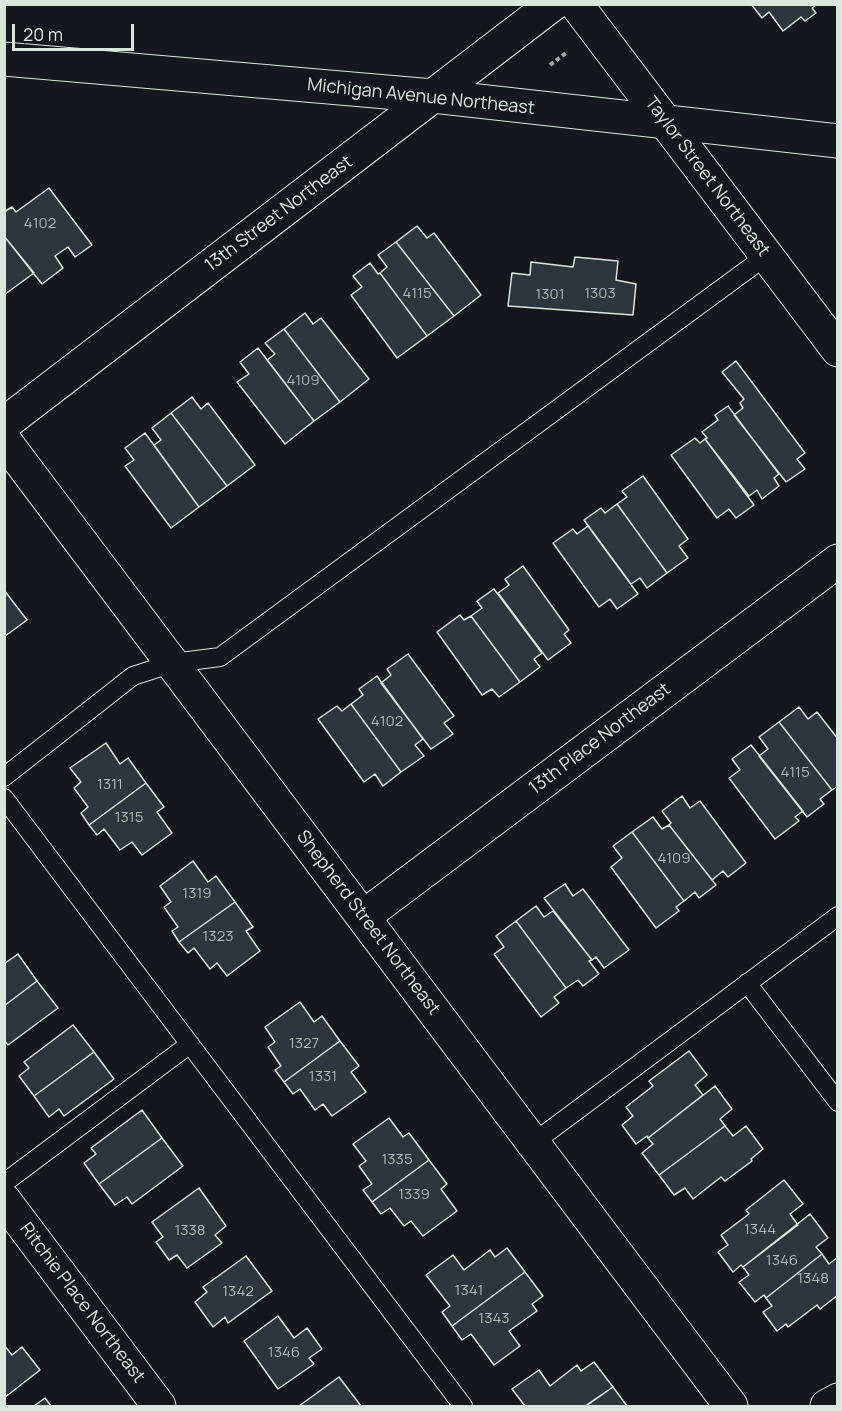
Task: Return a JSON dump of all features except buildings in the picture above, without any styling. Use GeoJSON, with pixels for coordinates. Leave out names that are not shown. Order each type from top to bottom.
{"type":"FeatureCollection","features":[{"type":"Feature","properties":{"kind":"street","name":"13th Street Northeast"},"geometry":{"type":"LineString","coordinates":[[4,424],[553,4]]}},
{"type":"Feature","properties":{"kind":"street","name":"Taylor Street Northeast"},"geometry":{"type":"LineString","coordinates":[[576,4],[837,350]]}},
{"type":"Feature","properties":{"kind":"street","name":"Michigan Avenue Northeast"},"geometry":{"type":"LineString","coordinates":[[4,59],[433,96],[837,141]]}},
{"type":"Feature","properties":{"kind":"street","name":"Shepherd Street Northeast"},"geometry":{"type":"LineString","coordinates":[[4,440],[731,1407]]}},
{"type":"Feature","properties":{"kind":"street","name":"13th Place Northeast"},"geometry":{"type":"LineString","coordinates":[[363,917],[837,561]]}},
{"type":"Feature","properties":{"kind":"street","name":"Ritchie Place Northeast"},"geometry":{"type":"LineString","coordinates":[[4,1200],[159,1407]]}},
{"type":"Feature","properties":{"kind":"street"},"geometry":{"type":"LineString","coordinates":[[826,1407],[837,1400]]}},
{"type":"Feature","properties":{"kind":"lane"},"geometry":{"type":"LineString","coordinates":[[4,777],[133,676],[173,663],[220,657],[766,256]]}},
{"type":"Feature","properties":{"kind":"lane"},"geometry":{"type":"LineString","coordinates":[[4,798],[463,1407]]}},
{"type":"Feature","properties":{"kind":"lane"},"geometry":{"type":"LineString","coordinates":[[533,1143],[837,916]]}},
{"type":"Feature","properties":{"kind":"lane"},"geometry":{"type":"LineString","coordinates":[[747,983],[837,1102]]}},
{"type":"Feature","properties":{"kind":"lane"},"geometry":{"type":"LineString","coordinates":[[4,1183],[190,1044]]}}]}
